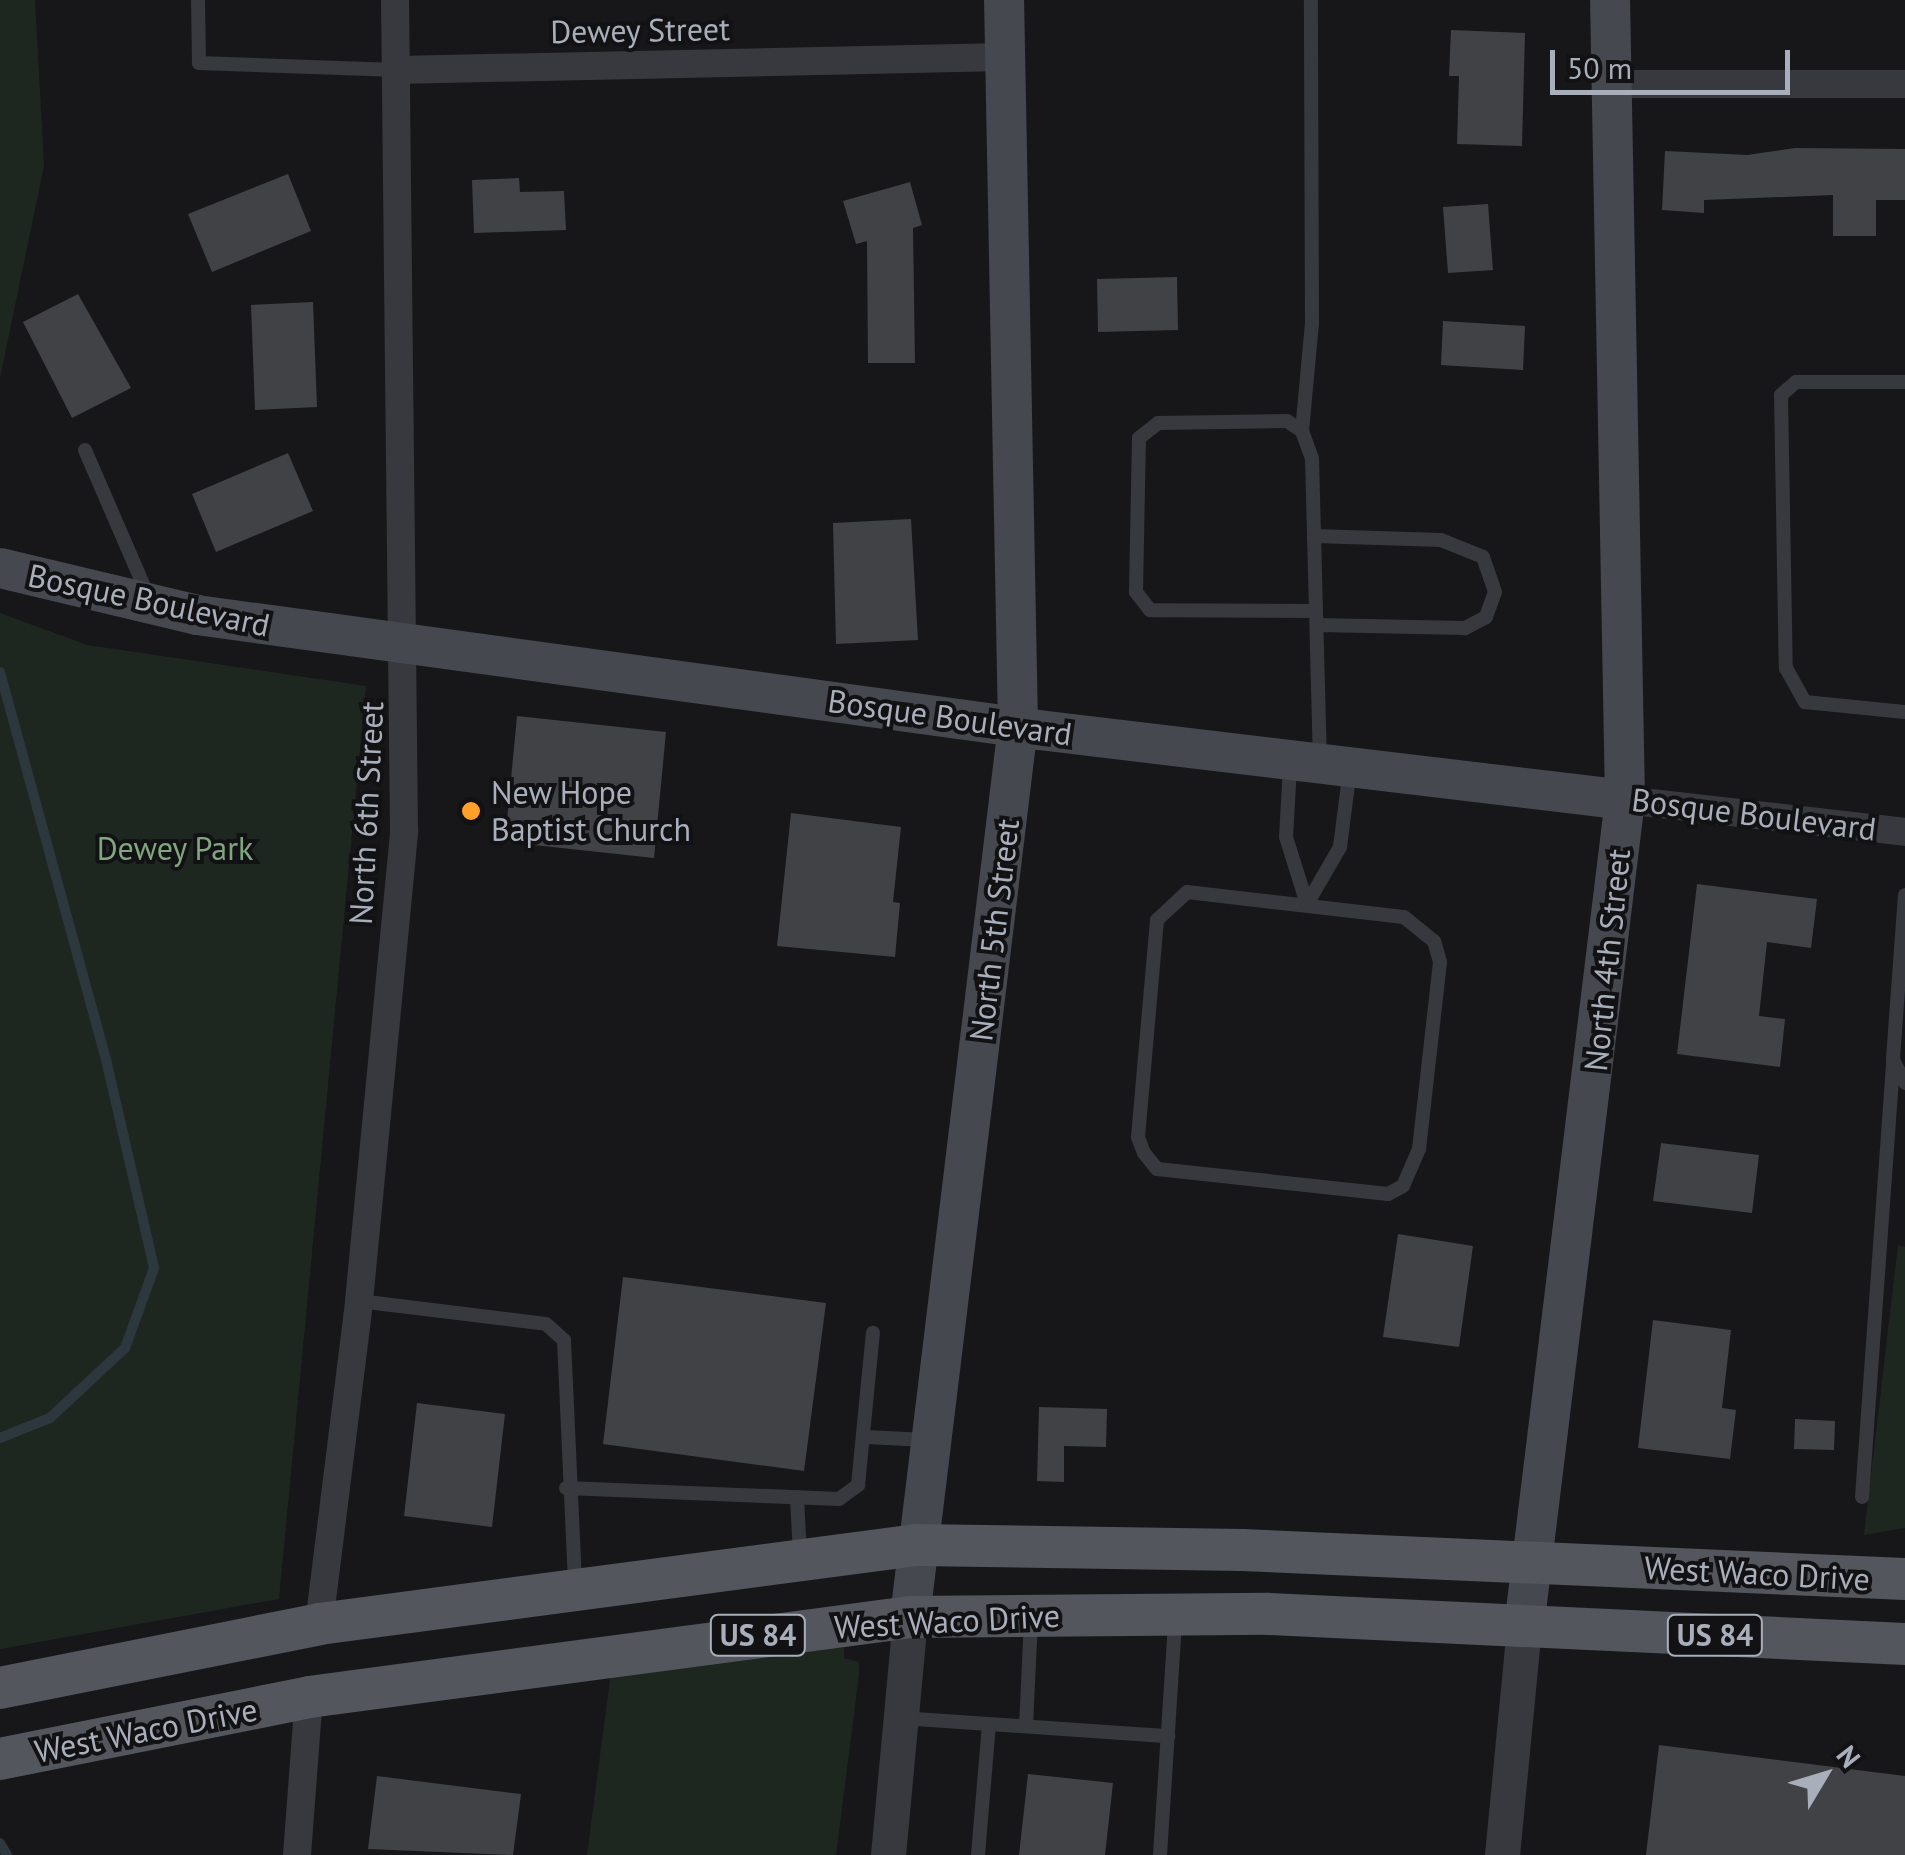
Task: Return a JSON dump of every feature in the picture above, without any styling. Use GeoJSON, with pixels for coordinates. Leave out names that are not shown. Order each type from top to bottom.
{"type":"FeatureCollection","features":[{"type":"Feature","properties":{"kind":"main road","name":"North 5th Street"},"geometry":{"type":"LineString","coordinates":[[910,1617],[1018,726],[1004,0]]}},
{"type":"Feature","properties":{"kind":"main road","name":"North 4th Street"},"geometry":{"type":"LineString","coordinates":[[1524,1627],[1625,800],[1610,0]]}},
{"type":"Feature","properties":{"kind":"main road","name":"Bosque Boulevard"},"geometry":{"type":"LineString","coordinates":[[0,568],[152,603],[406,644],[1018,726],[1625,800]]}},
{"type":"Feature","properties":{"kind":"main road","name":"West Waco Drive"},"geometry":{"type":"LineString","coordinates":[[0,1688],[319,1624],[575,1586],[918,1545],[1531,1563],[1905,1579]]}},
{"type":"Feature","properties":{"kind":"main road","name":"West Waco Drive"},"geometry":{"type":"LineString","coordinates":[[0,1760],[309,1697],[910,1617],[1176,1614],[1905,1644]]}},
{"type":"Feature","properties":{"kind":"street","name":"North 6th Street"},"geometry":{"type":"LineString","coordinates":[[319,1624],[359,1301],[404,830],[406,644],[396,0]]}},
{"type":"Feature","properties":{"kind":"street","name":"Dewey Street"},"geometry":{"type":"LineString","coordinates":[[397,70],[1005,57]]}},
{"type":"Feature","properties":{"kind":"street"},"geometry":{"type":"LineString","coordinates":[[1612,84],[1905,84]]}},
{"type":"Feature","properties":{"kind":"street","name":"Bosque Boulevard"},"geometry":{"type":"LineString","coordinates":[[1625,800],[1905,832]]}},
{"type":"Feature","properties":{"kind":"street","name":"North 5th Street"},"geometry":{"type":"LineString","coordinates":[[888,1855],[910,1617]]}},
{"type":"Feature","properties":{"kind":"street","name":"North 4th Street"},"geometry":{"type":"LineString","coordinates":[[1502,1855],[1524,1627]]}},
{"type":"Feature","properties":{"kind":"street"},"geometry":{"type":"LineString","coordinates":[[298,1855],[309,1697]]}},
{"type":"Feature","properties":{"kind":"lane"},"geometry":{"type":"LineString","coordinates":[[198,0],[199,63],[397,70]]}},
{"type":"Feature","properties":{"kind":"lane"},"geometry":{"type":"LineString","coordinates":[[1307,904],[1340,846],[1320,763],[1312,458],[1302,431],[1312,323],[1311,0]]}},
{"type":"Feature","properties":{"kind":"lane"},"geometry":{"type":"LineString","coordinates":[[1905,382],[1796,382],[1781,394],[1786,668],[1805,702],[1905,712]]}},
{"type":"Feature","properties":{"kind":"lane"},"geometry":{"type":"LineString","coordinates":[[1302,431],[1286,421],[1158,423],[1139,438],[1136,592],[1150,610],[1465,628],[1486,617],[1495,592],[1483,557],[1441,540],[1314,536]]}},
{"type":"Feature","properties":{"kind":"lane"},"geometry":{"type":"LineString","coordinates":[[85,450],[152,603]]}},
{"type":"Feature","properties":{"kind":"lane"},"geometry":{"type":"LineString","coordinates":[[1307,904],[1286,837],[1320,763]]}},
{"type":"Feature","properties":{"kind":"lane"},"geometry":{"type":"LineString","coordinates":[[1187,892],[1307,904],[1404,917],[1434,940],[1440,962],[1413,1171],[1388,1194],[1157,1168],[1138,1137],[1157,920],[1187,892]]}},
{"type":"Feature","properties":{"kind":"lane"},"geometry":{"type":"LineString","coordinates":[[1862,1497],[1905,895]]}},
{"type":"Feature","properties":{"kind":"lane"},"geometry":{"type":"LineString","coordinates":[[1893,1060],[1905,1083]]}},
{"type":"Feature","properties":{"kind":"lane"},"geometry":{"type":"LineString","coordinates":[[359,1301],[546,1324],[564,1340],[566,1488],[575,1586]]}},
{"type":"Feature","properties":{"kind":"lane"},"geometry":{"type":"LineString","coordinates":[[566,1488],[839,1500],[858,1486],[867,1438],[873,1333]]}},
{"type":"Feature","properties":{"kind":"lane"},"geometry":{"type":"LineString","coordinates":[[867,1438],[931,1441]]}},
{"type":"Feature","properties":{"kind":"lane"},"geometry":{"type":"LineString","coordinates":[[797,1497],[800,1559]]}},
{"type":"Feature","properties":{"kind":"lane"},"geometry":{"type":"LineString","coordinates":[[1026,1726],[1031,1614]]}},
{"type":"Feature","properties":{"kind":"lane"},"geometry":{"type":"LineString","coordinates":[[1160,1855],[1176,1614]]}},
{"type":"Feature","properties":{"kind":"lane"},"geometry":{"type":"LineString","coordinates":[[901,1718],[1168,1736]]}},
{"type":"Feature","properties":{"kind":"lane"},"geometry":{"type":"LineString","coordinates":[[978,1855],[990,1724]]}},
{"type":"Feature","properties":{"kind":"green space"},"geometry":{"type":"Polygon","coordinates":[[[0,0],[35,0],[44,166],[0,378],[0,0]]]}},
{"type":"Feature","properties":{"kind":"green space","name":"Dewey Park"},"geometry":{"type":"Polygon","coordinates":[[[0,613],[87,645],[366,686],[279,1599],[0,1649],[0,613]]]}},
{"type":"Feature","properties":{"kind":"green space"},"geometry":{"type":"Polygon","coordinates":[[[1898,1245],[1905,1247],[1905,1528],[1864,1535],[1898,1245]]]}},
{"type":"Feature","properties":{"kind":"green space"},"geometry":{"type":"Polygon","coordinates":[[[844,1647],[844,1658],[859,1662],[859,1675],[836,1855],[587,1855],[611,1672],[844,1647]]]}},
{"type":"Feature","properties":{"kind":"building"},"geometry":{"type":"Polygon","coordinates":[[[1451,30],[1525,33],[1522,146],[1457,144],[1459,76],[1449,76],[1451,30]]]}},
{"type":"Feature","properties":{"kind":"building"},"geometry":{"type":"Polygon","coordinates":[[[1795,148],[1905,149],[1905,200],[1876,200],[1876,236],[1833,236],[1833,195],[1704,200],[1704,213],[1662,210],[1665,151],[1747,155],[1795,148]]]}},
{"type":"Feature","properties":{"kind":"building"},"geometry":{"type":"Polygon","coordinates":[[[288,174],[311,231],[212,272],[188,214],[288,174]]]}},
{"type":"Feature","properties":{"kind":"building"},"geometry":{"type":"Polygon","coordinates":[[[519,178],[520,192],[564,191],[566,230],[474,233],[472,180],[519,178]]]}},
{"type":"Feature","properties":{"kind":"building"},"geometry":{"type":"Polygon","coordinates":[[[910,182],[922,225],[913,228],[915,363],[868,363],[867,241],[856,244],[843,201],[910,182]]]}},
{"type":"Feature","properties":{"kind":"building"},"geometry":{"type":"Polygon","coordinates":[[[1488,204],[1493,270],[1448,273],[1443,207],[1488,204]]]}},
{"type":"Feature","properties":{"kind":"building"},"geometry":{"type":"Polygon","coordinates":[[[1177,277],[1178,330],[1098,332],[1097,279],[1177,277]]]}},
{"type":"Feature","properties":{"kind":"building"},"geometry":{"type":"Polygon","coordinates":[[[78,294],[131,388],[72,418],[23,322],[78,294]]]}},
{"type":"Feature","properties":{"kind":"building"},"geometry":{"type":"Polygon","coordinates":[[[313,302],[317,407],[255,410],[251,305],[313,302]]]}},
{"type":"Feature","properties":{"kind":"building"},"geometry":{"type":"Polygon","coordinates":[[[1443,321],[1525,326],[1523,370],[1441,365],[1443,321]]]}},
{"type":"Feature","properties":{"kind":"building"},"geometry":{"type":"Polygon","coordinates":[[[288,453],[313,511],[216,552],[192,494],[288,453]]]}},
{"type":"Feature","properties":{"kind":"building"},"geometry":{"type":"Polygon","coordinates":[[[911,519],[918,640],[836,644],[833,523],[911,519]]]}},
{"type":"Feature","properties":{"kind":"building"},"geometry":{"type":"Polygon","coordinates":[[[517,716],[666,732],[654,858],[505,842],[517,716]]]}},
{"type":"Feature","properties":{"kind":"building"},"geometry":{"type":"Polygon","coordinates":[[[791,813],[901,827],[893,902],[900,903],[895,957],[777,946],[791,813]]]}},
{"type":"Feature","properties":{"kind":"building"},"geometry":{"type":"Polygon","coordinates":[[[1697,884],[1817,899],[1811,948],[1767,942],[1759,1016],[1785,1019],[1780,1067],[1677,1054],[1697,884]]]}},
{"type":"Feature","properties":{"kind":"building"},"geometry":{"type":"Polygon","coordinates":[[[1661,1143],[1759,1155],[1752,1213],[1653,1201],[1661,1143]]]}},
{"type":"Feature","properties":{"kind":"building"},"geometry":{"type":"Polygon","coordinates":[[[1398,1234],[1473,1246],[1459,1347],[1383,1337],[1398,1234]]]}},
{"type":"Feature","properties":{"kind":"building"},"geometry":{"type":"Polygon","coordinates":[[[623,1277],[826,1303],[804,1471],[603,1444],[623,1277]]]}},
{"type":"Feature","properties":{"kind":"building"},"geometry":{"type":"Polygon","coordinates":[[[1653,1320],[1731,1330],[1722,1408],[1736,1410],[1730,1459],[1638,1448],[1653,1320]]]}},
{"type":"Feature","properties":{"kind":"building"},"geometry":{"type":"Polygon","coordinates":[[[417,1403],[505,1414],[492,1527],[404,1516],[417,1403]]]}},
{"type":"Feature","properties":{"kind":"building"},"geometry":{"type":"Polygon","coordinates":[[[1039,1407],[1107,1409],[1106,1447],[1064,1446],[1064,1482],[1037,1481],[1039,1407]]]}},
{"type":"Feature","properties":{"kind":"building"},"geometry":{"type":"Polygon","coordinates":[[[1795,1419],[1835,1421],[1834,1450],[1794,1449],[1795,1419]]]}},
{"type":"Feature","properties":{"kind":"building"},"geometry":{"type":"Polygon","coordinates":[[[1659,1745],[1905,1776],[1905,1855],[1646,1855],[1659,1745]]]}},
{"type":"Feature","properties":{"kind":"building"},"geometry":{"type":"Polygon","coordinates":[[[1028,1774],[1113,1783],[1105,1855],[1019,1855],[1028,1774]]]}},
{"type":"Feature","properties":{"kind":"building"},"geometry":{"type":"Polygon","coordinates":[[[377,1776],[521,1794],[513,1855],[368,1849],[377,1776]]]}},
{"type":"Feature","properties":{"kind":"waterway"},"geometry":{"type":"LineString","coordinates":[[0,672],[107,1064],[154,1268],[125,1348],[50,1418],[0,1438]]}},
{"type":"Feature","properties":{"kind":"waterway"},"geometry":{"type":"LineString","coordinates":[[0,1843],[7,1855]]}},
{"type":"Feature","properties":{"kind":"place","name":"New Hope Baptist Church"},"geometry":{"type":"Point","coordinates":[471,811]}}]}
